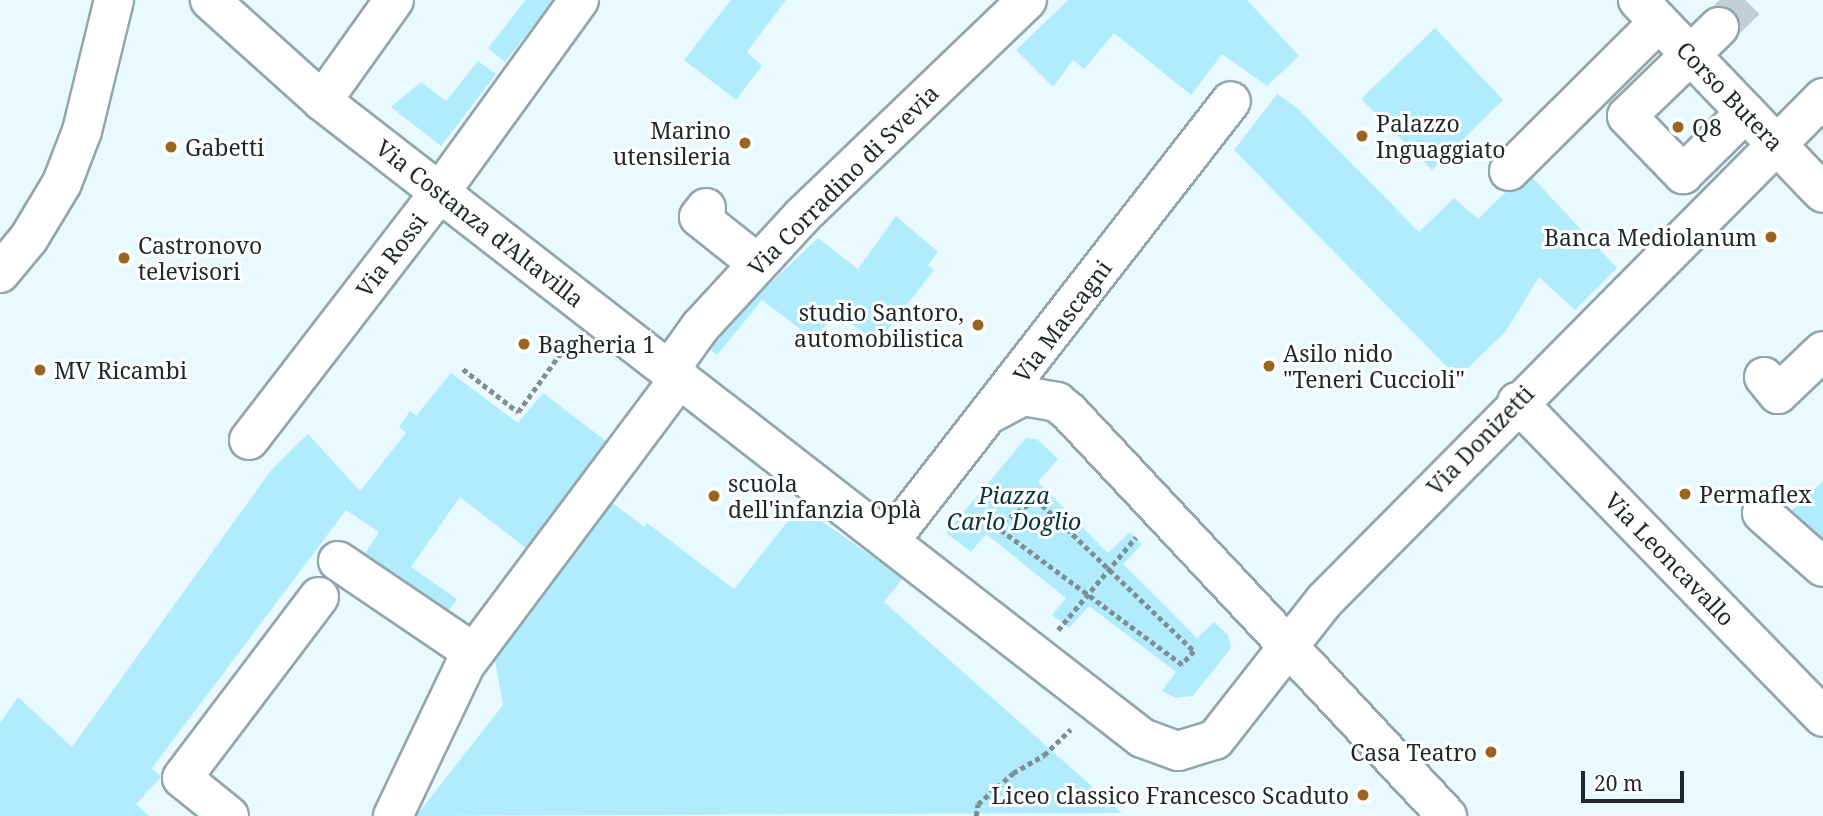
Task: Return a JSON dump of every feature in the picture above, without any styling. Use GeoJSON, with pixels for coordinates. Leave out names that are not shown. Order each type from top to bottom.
{"type":"FeatureCollection","features":[{"type":"Feature","properties":{"kind":"street"},"geometry":{"type":"LineString","coordinates":[[0,273],[29,238],[62,183],[82,131],[114,0]]}},
{"type":"Feature","properties":{"kind":"street","name":"Via Costanza d'Altavilla"},"geometry":{"type":"LineString","coordinates":[[210,0],[322,102],[891,539],[1142,738],[1169,749],[1198,748]]}},
{"type":"Feature","properties":{"kind":"street"},"geometry":{"type":"LineString","coordinates":[[322,102],[394,0]]}},
{"type":"Feature","properties":{"kind":"street","name":"Via Rossi"},"geometry":{"type":"LineString","coordinates":[[249,440],[439,192],[579,0]]}},
{"type":"Feature","properties":{"kind":"street","name":"Via Corradino di Svevia"},"geometry":{"type":"LineString","coordinates":[[393,816],[474,653],[675,373],[700,327],[803,215],[1027,0]]}},
{"type":"Feature","properties":{"kind":"street"},"geometry":{"type":"LineString","coordinates":[[1509,171],[1648,11]]}},
{"type":"Feature","properties":{"kind":"street","name":"Corso Butera"},"geometry":{"type":"LineString","coordinates":[[1648,11],[1823,193]]}},
{"type":"Feature","properties":{"kind":"street"},"geometry":{"type":"LineString","coordinates":[[1719,27],[1627,116],[1683,174],[1746,113]]}},
{"type":"Feature","properties":{"kind":"street","name":"Via Donizetti"},"geometry":{"type":"LineString","coordinates":[[1198,748],[1228,726],[1324,601],[1517,402],[1823,98]]}},
{"type":"Feature","properties":{"kind":"street","name":"Via Mascagni"},"geometry":{"type":"LineString","coordinates":[[891,539],[993,412],[1231,101]]}},
{"type":"Feature","properties":{"kind":"street"},"geometry":{"type":"LineString","coordinates":[[706,208],[699,218],[758,264]]}},
{"type":"Feature","properties":{"kind":"street"},"geometry":{"type":"LineString","coordinates":[[1764,377],[1778,394],[1823,351]]}},
{"type":"Feature","properties":{"kind":"street"},"geometry":{"type":"LineString","coordinates":[[993,412],[1023,396],[1057,402],[1447,816]]}},
{"type":"Feature","properties":{"kind":"street","name":"Via Leoncavallo"},"geometry":{"type":"LineString","coordinates":[[1517,402],[1823,717]]}},
{"type":"Feature","properties":{"kind":"street"},"geometry":{"type":"LineString","coordinates":[[1762,513],[1823,568]]}},
{"type":"Feature","properties":{"kind":"street"},"geometry":{"type":"LineString","coordinates":[[338,561],[474,653]]}},
{"type":"Feature","properties":{"kind":"street"},"geometry":{"type":"LineString","coordinates":[[229,816],[182,778],[319,597]]}},
{"type":"Feature","properties":{"kind":"path"},"geometry":{"type":"LineString","coordinates":[[463,369],[518,412],[592,310]]}},
{"type":"Feature","properties":{"kind":"path"},"geometry":{"type":"LineString","coordinates":[[1036,499],[1194,651],[1182,665],[1084,595],[996,527],[1036,499]]}},
{"type":"Feature","properties":{"kind":"path"},"geometry":{"type":"LineString","coordinates":[[1038,655],[1108,566],[1161,511]]}},
{"type":"Feature","properties":{"kind":"path"},"geometry":{"type":"LineString","coordinates":[[976,816],[978,804],[1013,773],[1044,755]]}},
{"type":"Feature","properties":{"kind":"green space"},"geometry":{"type":"Polygon","coordinates":[[[526,0],[553,0],[505,62],[488,48],[526,0]]]}},
{"type":"Feature","properties":{"kind":"green space"},"geometry":{"type":"Polygon","coordinates":[[[731,0],[786,0],[747,52],[762,66],[736,100],[684,60],[731,0]]]}},
{"type":"Feature","properties":{"kind":"green space"},"geometry":{"type":"Polygon","coordinates":[[[1068,0],[1247,0],[1299,56],[1267,86],[1222,54],[1191,95],[1114,33],[1084,69],[1073,60],[1053,87],[1016,50],[1068,0]]]}},
{"type":"Feature","properties":{"kind":"green space"},"geometry":{"type":"Polygon","coordinates":[[[1435,28],[1503,100],[1432,170],[1361,99],[1435,28]]]}},
{"type":"Feature","properties":{"kind":"green space"},"geometry":{"type":"Polygon","coordinates":[[[478,61],[496,74],[441,146],[391,107],[421,82],[446,101],[478,61]]]}},
{"type":"Feature","properties":{"kind":"green space"},"geometry":{"type":"Polygon","coordinates":[[[1277,94],[1297,108],[1419,232],[1454,198],[1478,219],[1584,116],[1590,121],[1532,177],[1617,268],[1575,310],[1539,277],[1506,331],[1458,378],[1234,150],[1277,94]]]}},
{"type":"Feature","properties":{"kind":"green space"},"geometry":{"type":"Polygon","coordinates":[[[896,216],[938,252],[928,265],[934,270],[878,342],[835,313],[815,340],[762,300],[717,355],[705,345],[818,238],[858,269],[896,216]]]}},
{"type":"Feature","properties":{"kind":"green space"},"geometry":{"type":"Polygon","coordinates":[[[451,373],[518,423],[543,393],[606,441],[527,549],[460,497],[411,567],[457,599],[446,614],[362,558],[379,532],[346,510],[152,768],[161,777],[136,804],[149,816],[0,816],[0,723],[18,697],[72,747],[272,469],[308,434],[360,491],[406,433],[399,427],[410,411],[416,416],[451,373]]]}},
{"type":"Feature","properties":{"kind":"green space","name":"Piazza Carlo Doglio"},"geometry":{"type":"Polygon","coordinates":[[[1026,438],[1037,439],[1058,459],[1038,482],[1108,553],[1130,532],[1142,544],[1123,564],[1197,638],[1214,622],[1228,635],[1231,648],[1193,696],[1176,698],[1162,691],[1176,672],[1089,606],[1069,628],[1052,615],[1066,598],[986,534],[971,552],[946,533],[1026,438]]]}},
{"type":"Feature","properties":{"kind":"green space"},"geometry":{"type":"Polygon","coordinates":[[[1823,481],[1823,550],[1785,517],[1823,481]]]}},
{"type":"Feature","properties":{"kind":"green space"},"geometry":{"type":"Polygon","coordinates":[[[606,498],[644,527],[647,523],[734,589],[800,506],[903,578],[884,602],[1122,813],[416,816],[503,705],[493,649],[606,498]]]}},
{"type":"Feature","properties":{"kind":"tunnel"},"geometry":{"type":"LineString","coordinates":[[1719,27],[1747,0]]}},
{"type":"Feature","properties":{"kind":"place","name":"Q8"},"geometry":{"type":"Point","coordinates":[1678,127]}},
{"type":"Feature","properties":{"kind":"place","name":"Palazzo Inguaggiato"},"geometry":{"type":"Point","coordinates":[1362,136]}},
{"type":"Feature","properties":{"kind":"place","name":"Marino utensileria"},"geometry":{"type":"Point","coordinates":[745,143]}},
{"type":"Feature","properties":{"kind":"place","name":"Gabetti"},"geometry":{"type":"Point","coordinates":[171,147]}},
{"type":"Feature","properties":{"kind":"place","name":"Banca Mediolanum"},"geometry":{"type":"Point","coordinates":[1771,237]}},
{"type":"Feature","properties":{"kind":"place","name":"Castronovo televisori"},"geometry":{"type":"Point","coordinates":[124,258]}},
{"type":"Feature","properties":{"kind":"place","name":"studio Santoro, automobilistica"},"geometry":{"type":"Point","coordinates":[978,325]}},
{"type":"Feature","properties":{"kind":"place","name":"Bagheria 1"},"geometry":{"type":"Point","coordinates":[524,344]}},
{"type":"Feature","properties":{"kind":"place","name":"Asilo nido \"Teneri Cuccioli\""},"geometry":{"type":"Point","coordinates":[1269,366]}},
{"type":"Feature","properties":{"kind":"place","name":"MV Ricambi"},"geometry":{"type":"Point","coordinates":[40,370]}},
{"type":"Feature","properties":{"kind":"place","name":"Permaflex"},"geometry":{"type":"Point","coordinates":[1685,494]}},
{"type":"Feature","properties":{"kind":"place","name":"scuola dell'infanzia Oplà"},"geometry":{"type":"Point","coordinates":[714,496]}},
{"type":"Feature","properties":{"kind":"place","name":"Casa Teatro"},"geometry":{"type":"Point","coordinates":[1491,752]}},
{"type":"Feature","properties":{"kind":"place","name":"Liceo classico Francesco Scaduto"},"geometry":{"type":"Point","coordinates":[1363,795]}}]}
